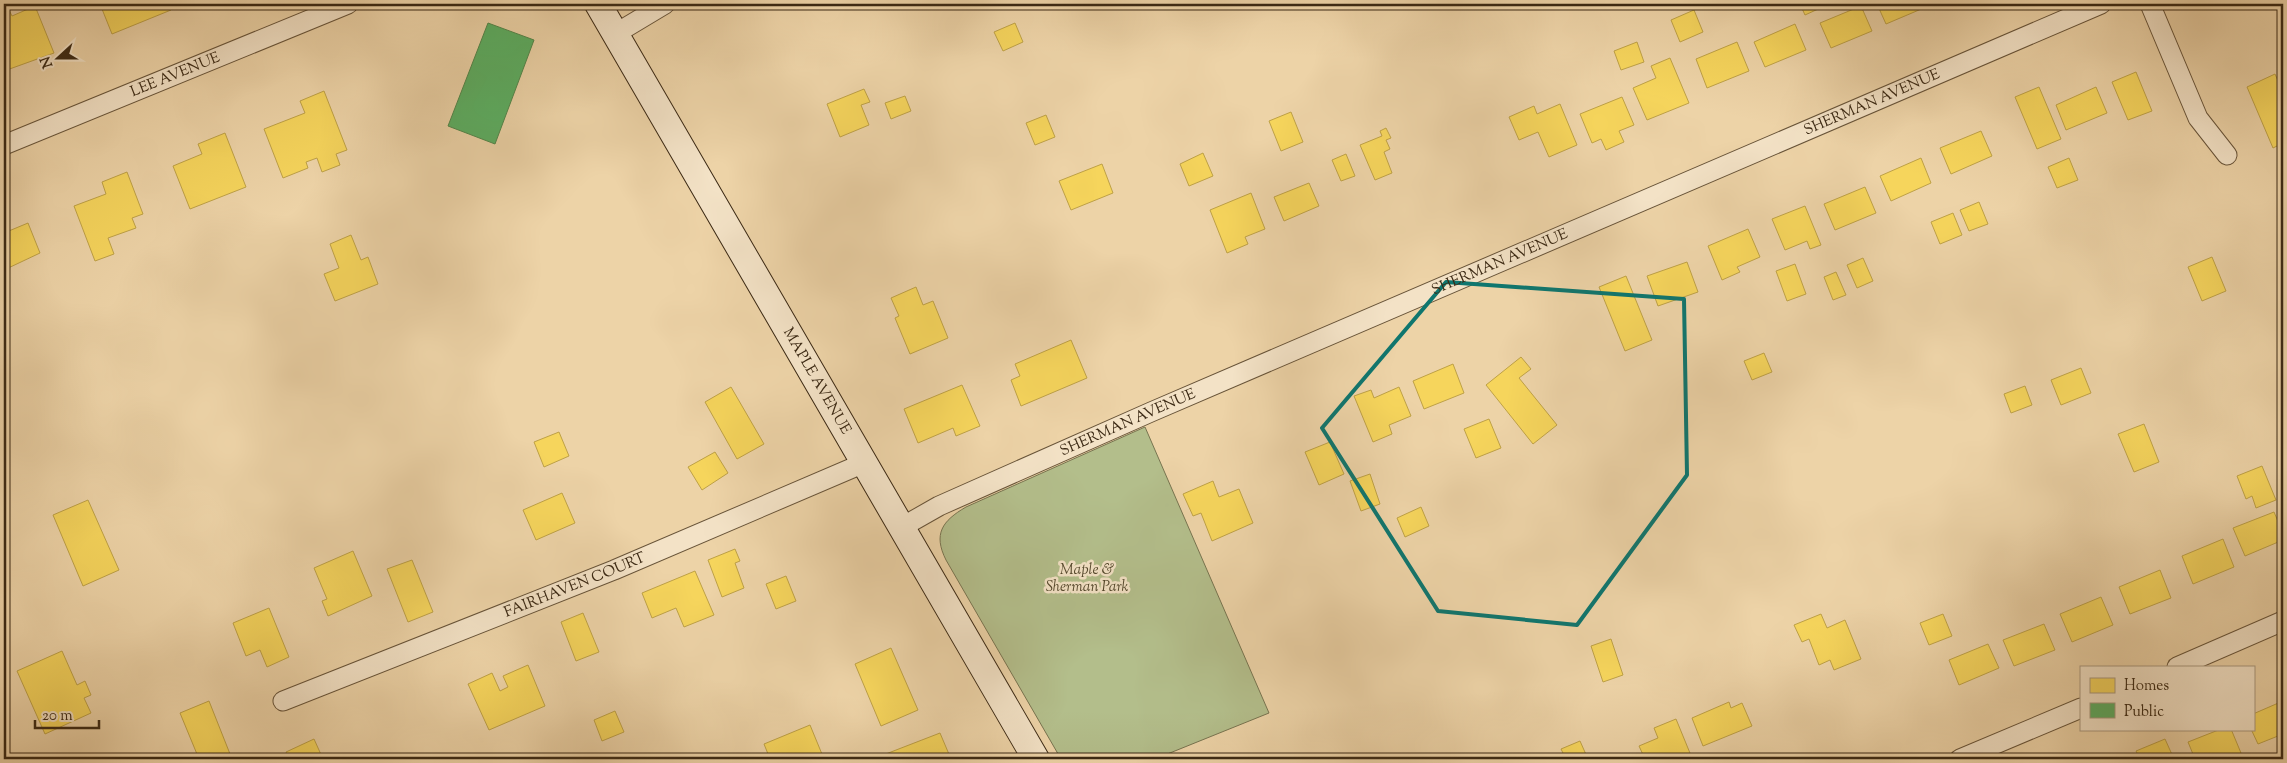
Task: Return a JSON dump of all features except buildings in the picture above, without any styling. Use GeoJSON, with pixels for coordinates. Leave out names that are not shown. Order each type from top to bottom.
{"type":"FeatureCollection","features":[{"type":"Feature","properties":{"kind":"main road","name":"MAPLE AVENUE"},"geometry":{"type":"LineString","coordinates":[[598,4],[1036,759]]}},
{"type":"Feature","properties":{"kind":"street","name":"LEE AVENUE"},"geometry":{"type":"LineString","coordinates":[[4,145],[348,4]]}},
{"type":"Feature","properties":{"kind":"street"},"geometry":{"type":"LineString","coordinates":[[615,34],[665,4]]}},
{"type":"Feature","properties":{"kind":"street","name":"SHERMAN AVENUE"},"geometry":{"type":"LineString","coordinates":[[902,527],[939,506],[1151,412],[2102,4]]}},
{"type":"Feature","properties":{"kind":"street"},"geometry":{"type":"LineString","coordinates":[[2150,4],[2198,118],[2227,155]]}},
{"type":"Feature","properties":{"kind":"street","name":"FAIRHAVEN COURT"},"geometry":{"type":"LineString","coordinates":[[283,701],[614,570],[864,463]]}},
{"type":"Feature","properties":{"kind":"street"},"geometry":{"type":"LineString","coordinates":[[2179,666],[2283,621]]}},
{"type":"Feature","properties":{"kind":"street"},"geometry":{"type":"LineString","coordinates":[[1960,759],[2080,708]]}},
{"type":"Feature","properties":{"kind":"highlighted area"},"geometry":{"type":"Polygon","coordinates":[[[1446,282],[1684,299],[1687,475],[1577,625],[1438,611],[1322,428],[1446,282]]]}},
{"type":"Feature","properties":{"kind":"green space","name":"Maple & Sherman Park"},"geometry":{"type":"Polygon","coordinates":[[[1145,427],[1269,713],[1155,759],[1061,759],[946,560],[940,543],[940,535],[946,523],[966,507],[1145,427]]]}}]}
